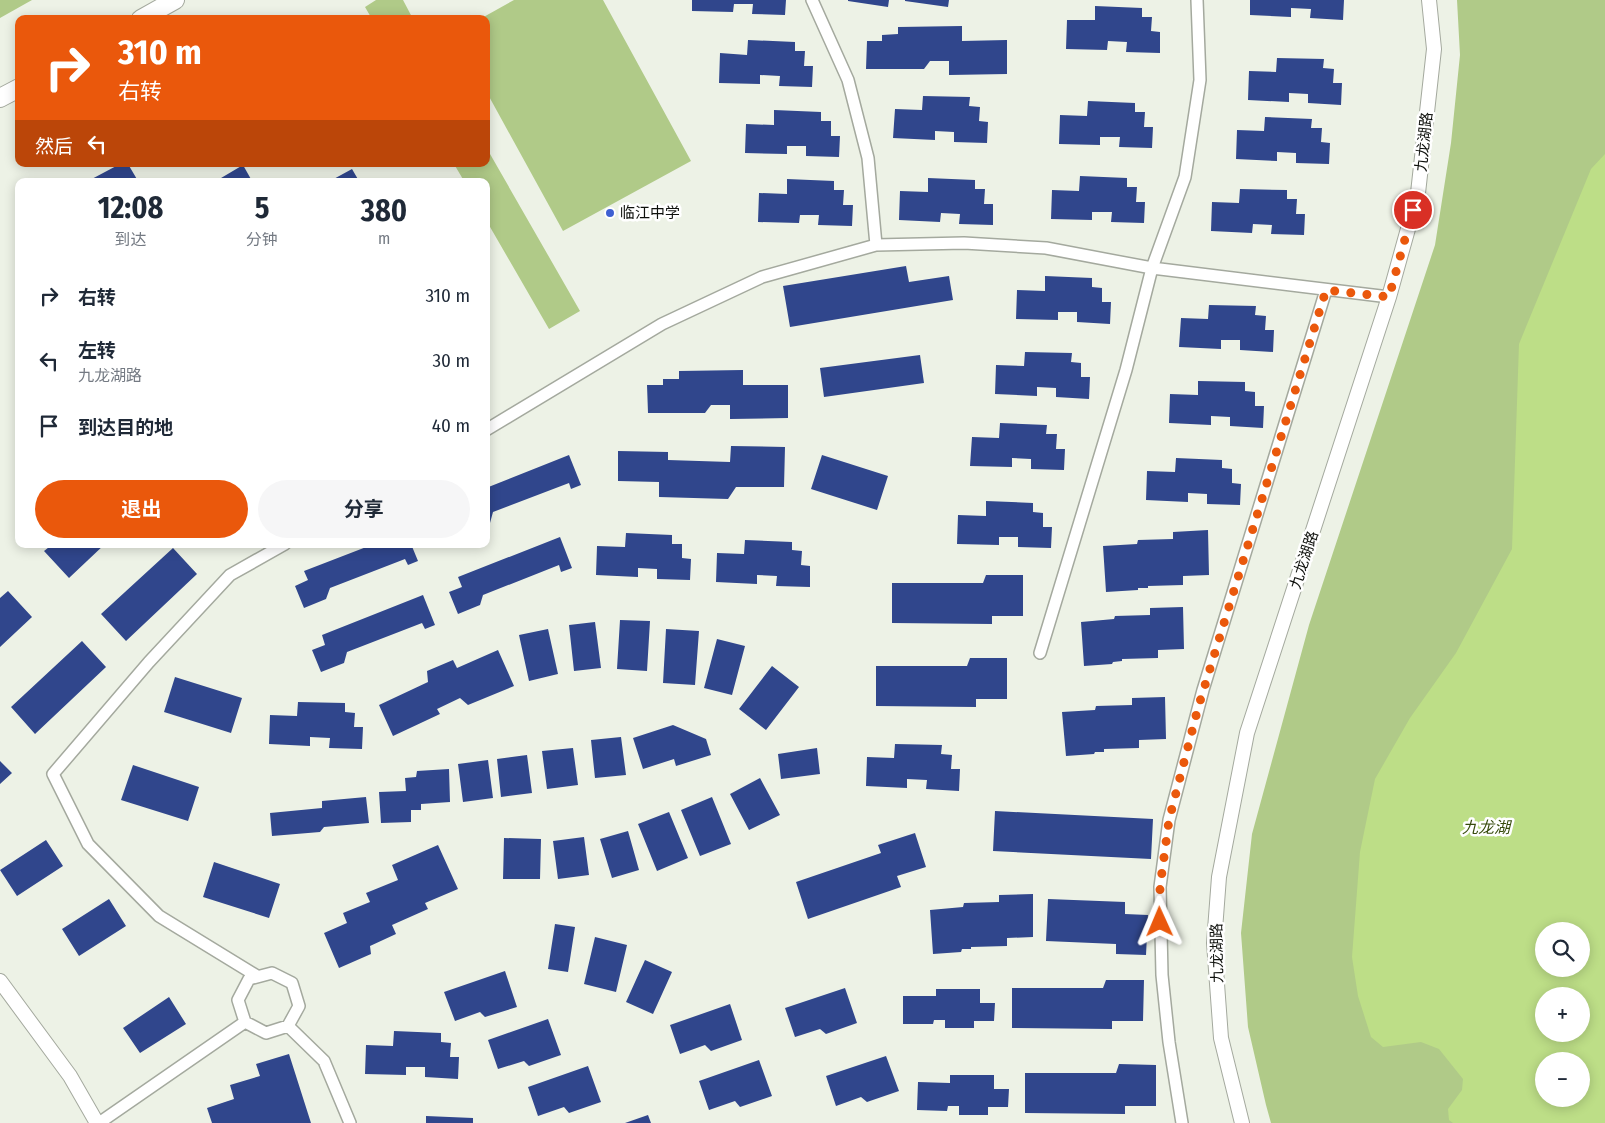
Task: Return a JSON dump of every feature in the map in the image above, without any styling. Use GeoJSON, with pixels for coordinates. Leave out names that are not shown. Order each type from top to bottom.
{"type":"FeatureCollection","features":[{"type":"Feature","properties":{"kind":"main road"},"geometry":{"type":"LineString","coordinates":[[148,15],[174,0]]}},
{"type":"Feature","properties":{"kind":"main road"},"geometry":{"type":"LineString","coordinates":[[0,98],[15,90]]}},
{"type":"Feature","properties":{"kind":"street"},"geometry":{"type":"LineString","coordinates":[[812,0],[848,80],[868,158],[876,245]]}},
{"type":"Feature","properties":{"kind":"street"},"geometry":{"type":"LineString","coordinates":[[1040,653],[1123,380],[1152,268],[1185,177],[1200,80],[1196,0]]}},
{"type":"Feature","properties":{"kind":"street","name":"九龙湖路"},"geometry":{"type":"LineString","coordinates":[[1242,1123],[1221,1038],[1214,943],[1219,877],[1247,732],[1389,297],[1418,193],[1434,49],[1429,0]]}},
{"type":"Feature","properties":{"kind":"street"},"geometry":{"type":"LineString","coordinates":[[490,428],[662,324],[762,277],[876,245],[964,243],[1046,248],[1152,268],[1389,297]]}},
{"type":"Feature","properties":{"kind":"street"},"geometry":{"type":"LineString","coordinates":[[1182,1123],[1169,1042],[1162,976],[1160,887],[1169,820],[1203,690],[1326,290]]}},
{"type":"Feature","properties":{"kind":"street"},"geometry":{"type":"LineString","coordinates":[[257,976],[159,916],[88,844],[53,774],[149,662],[230,575],[278,548]]}},
{"type":"Feature","properties":{"kind":"street"},"geometry":{"type":"LineString","coordinates":[[272,972],[292,984],[299,1006],[288,1026],[266,1033],[245,1022],[238,1000],[249,979],[272,972]]}},
{"type":"Feature","properties":{"kind":"street"},"geometry":{"type":"LineString","coordinates":[[0,981],[70,1076],[98,1123],[245,1022]]}},
{"type":"Feature","properties":{"kind":"street"},"geometry":{"type":"LineString","coordinates":[[288,1026],[324,1062],[350,1123]]}},
{"type":"Feature","properties":{"kind":"shaded area"},"geometry":{"type":"Polygon","coordinates":[[[0,0],[32,0],[0,18],[0,0]]]}},
{"type":"Feature","properties":{"kind":"shaded area"},"geometry":{"type":"Polygon","coordinates":[[[376,0],[403,0],[411,15],[370,15],[365,7],[376,0]]]}},
{"type":"Feature","properties":{"kind":"shaded area"},"geometry":{"type":"Polygon","coordinates":[[[514,0],[603,0],[691,161],[563,231],[490,98],[490,15],[487,15],[514,0]]]}},
{"type":"Feature","properties":{"kind":"shaded area"},"geometry":{"type":"Polygon","coordinates":[[[1457,0],[1605,0],[1605,1123],[1271,1123],[1248,1027],[1241,933],[1252,834],[1309,625],[1435,245],[1451,143],[1460,55],[1457,0]]]}},
{"type":"Feature","properties":{"kind":"shaded area"},"geometry":{"type":"Polygon","coordinates":[[[490,154],[580,311],[549,329],[490,227],[490,178],[462,178],[456,167],[490,167],[490,154]]]}},
{"type":"Feature","properties":{"kind":"water","name":"九龙湖"},"geometry":{"type":"Polygon","coordinates":[[[1605,154],[1605,1123],[1453,1123],[1449,1120],[1448,1109],[1462,1090],[1463,1079],[1439,1049],[1421,1042],[1383,1047],[1371,1037],[1358,996],[1352,957],[1360,852],[1375,779],[1410,718],[1456,653],[1512,549],[1519,344],[1591,169],[1605,154]]]}},
{"type":"Feature","properties":{"kind":"building"},"geometry":{"type":"Polygon","coordinates":[[[692,0],[786,0],[785,15],[752,14],[753,4],[734,4],[733,12],[692,11],[692,0]]]}},
{"type":"Feature","properties":{"kind":"building"},"geometry":{"type":"Polygon","coordinates":[[[848,0],[889,0],[888,7],[848,0]]]}},
{"type":"Feature","properties":{"kind":"building"},"geometry":{"type":"Polygon","coordinates":[[[905,0],[949,0],[948,7],[905,0]]]}},
{"type":"Feature","properties":{"kind":"building"},"geometry":{"type":"Polygon","coordinates":[[[1250,0],[1344,0],[1343,20],[1310,18],[1311,9],[1291,8],[1291,17],[1250,15],[1250,0]]]}},
{"type":"Feature","properties":{"kind":"building"},"geometry":{"type":"Polygon","coordinates":[[[1095,6],[1142,8],[1142,17],[1152,17],[1151,31],[1160,32],[1160,53],[1126,52],[1127,42],[1108,41],[1107,50],[1066,49],[1067,20],[1095,20],[1095,6]]]}},
{"type":"Feature","properties":{"kind":"building"},"geometry":{"type":"Polygon","coordinates":[[[962,26],[962,41],[1007,40],[1007,74],[949,75],[949,61],[930,61],[924,69],[866,69],[867,41],[882,41],[882,35],[898,34],[898,27],[962,26]]]}},
{"type":"Feature","properties":{"kind":"building"},"geometry":{"type":"Polygon","coordinates":[[[748,40],[795,42],[795,51],[805,51],[804,66],[813,66],[812,87],[779,86],[780,76],[760,75],[760,84],[719,83],[720,53],[747,55],[748,40]]]}},
{"type":"Feature","properties":{"kind":"building"},"geometry":{"type":"Polygon","coordinates":[[[1277,58],[1324,59],[1323,68],[1334,69],[1333,83],[1342,83],[1341,105],[1308,103],[1308,94],[1289,93],[1289,102],[1248,100],[1249,71],[1276,72],[1277,58]]]}},
{"type":"Feature","properties":{"kind":"building"},"geometry":{"type":"Polygon","coordinates":[[[923,96],[970,97],[969,106],[980,107],[979,121],[988,122],[987,143],[954,142],[954,132],[935,131],[935,140],[893,138],[895,109],[922,110],[923,96]]]}},
{"type":"Feature","properties":{"kind":"building"},"geometry":{"type":"Polygon","coordinates":[[[1088,101],[1135,103],[1135,112],[1145,112],[1144,127],[1153,127],[1152,148],[1119,147],[1120,137],[1100,137],[1100,145],[1059,144],[1060,115],[1087,116],[1088,101]]]}},
{"type":"Feature","properties":{"kind":"building"},"geometry":{"type":"Polygon","coordinates":[[[774,110],[821,112],[821,121],[831,121],[831,136],[840,136],[839,157],[806,156],[806,146],[787,146],[787,154],[745,153],[746,124],[774,125],[774,110]]]}},
{"type":"Feature","properties":{"kind":"building"},"geometry":{"type":"Polygon","coordinates":[[[1265,117],[1312,119],[1311,128],[1322,128],[1321,142],[1330,143],[1329,164],[1296,163],[1296,153],[1277,152],[1277,161],[1236,159],[1237,130],[1264,131],[1265,117]]]}},
{"type":"Feature","properties":{"kind":"building"},"geometry":{"type":"Polygon","coordinates":[[[114,167],[130,167],[136,178],[94,178],[114,167]]]}},
{"type":"Feature","properties":{"kind":"building"},"geometry":{"type":"Polygon","coordinates":[[[240,167],[244,167],[250,178],[221,178],[240,167]]]}},
{"type":"Feature","properties":{"kind":"building"},"geometry":{"type":"Polygon","coordinates":[[[352,169],[357,178],[336,178],[352,169]]]}},
{"type":"Feature","properties":{"kind":"building"},"geometry":{"type":"Polygon","coordinates":[[[1080,176],[1127,178],[1127,187],[1137,187],[1136,202],[1145,202],[1144,223],[1111,222],[1112,212],[1092,212],[1092,220],[1051,219],[1052,190],[1079,191],[1080,176]]]}},
{"type":"Feature","properties":{"kind":"building"},"geometry":{"type":"Polygon","coordinates":[[[928,178],[975,180],[975,189],[985,189],[984,204],[993,204],[993,225],[959,224],[960,214],[941,213],[940,222],[899,220],[900,191],[928,192],[928,178]]]}},
{"type":"Feature","properties":{"kind":"building"},"geometry":{"type":"Polygon","coordinates":[[[787,179],[834,181],[834,190],[844,190],[843,205],[853,205],[852,226],[818,225],[819,215],[800,215],[799,223],[758,222],[759,193],[787,194],[787,179]]]}},
{"type":"Feature","properties":{"kind":"building"},"geometry":{"type":"Polygon","coordinates":[[[1240,189],[1287,190],[1287,199],[1297,199],[1296,214],[1305,214],[1304,235],[1271,234],[1272,225],[1253,224],[1252,233],[1211,231],[1212,202],[1239,203],[1240,189]]]}},
{"type":"Feature","properties":{"kind":"building"},"geometry":{"type":"Polygon","coordinates":[[[906,266],[909,282],[949,276],[953,300],[790,327],[783,286],[906,266]]]}},
{"type":"Feature","properties":{"kind":"building"},"geometry":{"type":"Polygon","coordinates":[[[1045,276],[1092,278],[1092,287],[1102,288],[1102,302],[1111,302],[1110,324],[1077,322],[1077,312],[1058,312],[1058,320],[1016,319],[1017,290],[1045,291],[1045,276]]]}},
{"type":"Feature","properties":{"kind":"building"},"geometry":{"type":"Polygon","coordinates":[[[1209,305],[1256,306],[1255,315],[1266,316],[1265,330],[1274,330],[1273,352],[1240,350],[1240,340],[1221,340],[1221,349],[1179,347],[1181,318],[1208,319],[1209,305]]]}},
{"type":"Feature","properties":{"kind":"building"},"geometry":{"type":"Polygon","coordinates":[[[1025,352],[1072,353],[1071,362],[1081,363],[1081,377],[1090,377],[1089,399],[1056,397],[1056,388],[1037,387],[1037,396],[995,394],[996,365],[1024,366],[1025,352]]]}},
{"type":"Feature","properties":{"kind":"building"},"geometry":{"type":"Polygon","coordinates":[[[920,355],[924,383],[824,397],[820,368],[920,355]]]}},
{"type":"Feature","properties":{"kind":"building"},"geometry":{"type":"Polygon","coordinates":[[[743,370],[743,385],[788,385],[788,418],[730,419],[730,405],[711,405],[705,413],[648,413],[647,385],[663,385],[663,379],[679,379],[679,371],[743,370]]]}},
{"type":"Feature","properties":{"kind":"building"},"geometry":{"type":"Polygon","coordinates":[[[1198,381],[1245,382],[1245,391],[1255,392],[1255,406],[1264,406],[1263,428],[1230,426],[1230,417],[1211,416],[1211,425],[1169,423],[1170,394],[1198,395],[1198,381]]]}},
{"type":"Feature","properties":{"kind":"building"},"geometry":{"type":"Polygon","coordinates":[[[1000,423],[1047,425],[1046,434],[1057,434],[1056,449],[1065,449],[1064,470],[1031,469],[1031,459],[1012,458],[1012,467],[970,466],[972,437],[999,438],[1000,423]]]}},
{"type":"Feature","properties":{"kind":"building"},"geometry":{"type":"Polygon","coordinates":[[[731,446],[785,447],[784,487],[736,487],[728,499],[659,497],[659,482],[618,481],[618,451],[668,452],[668,460],[730,462],[731,446]]]}},
{"type":"Feature","properties":{"kind":"building"},"geometry":{"type":"Polygon","coordinates":[[[569,455],[581,485],[571,489],[569,483],[493,512],[490,523],[490,486],[569,455]]]}},
{"type":"Feature","properties":{"kind":"building"},"geometry":{"type":"Polygon","coordinates":[[[822,455],[888,476],[877,510],[811,489],[822,455]]]}},
{"type":"Feature","properties":{"kind":"building"},"geometry":{"type":"Polygon","coordinates":[[[1176,458],[1222,460],[1222,468],[1232,469],[1232,483],[1241,484],[1240,505],[1207,504],[1207,494],[1188,493],[1188,502],[1146,500],[1147,471],[1175,472],[1176,458]]]}},
{"type":"Feature","properties":{"kind":"building"},"geometry":{"type":"Polygon","coordinates":[[[986,501],[1033,503],[1033,512],[1043,513],[1043,527],[1052,527],[1051,548],[1018,547],[1018,537],[999,537],[999,545],[957,544],[958,515],[986,516],[986,501]]]}},
{"type":"Feature","properties":{"kind":"building"},"geometry":{"type":"Polygon","coordinates":[[[1208,530],[1209,575],[1183,576],[1183,585],[1148,586],[1148,588],[1138,588],[1138,590],[1106,592],[1103,546],[1137,544],[1138,540],[1173,539],[1173,532],[1208,530]]]}},
{"type":"Feature","properties":{"kind":"building"},"geometry":{"type":"Polygon","coordinates":[[[626,533],[672,535],[672,544],[682,544],[682,558],[691,559],[690,580],[657,579],[657,569],[638,568],[638,577],[596,575],[597,546],[625,547],[626,533]]]}},
{"type":"Feature","properties":{"kind":"building"},"geometry":{"type":"Polygon","coordinates":[[[560,537],[572,568],[561,572],[559,565],[483,595],[480,605],[458,614],[449,592],[462,587],[458,577],[560,537]]]}},
{"type":"Feature","properties":{"kind":"building"},"geometry":{"type":"Polygon","coordinates":[[[745,540],[792,542],[792,550],[802,551],[801,565],[810,566],[810,587],[776,586],[777,576],[757,575],[757,584],[716,582],[717,553],[744,554],[745,540]]]}},
{"type":"Feature","properties":{"kind":"building"},"geometry":{"type":"Polygon","coordinates":[[[48,548],[101,548],[69,578],[44,551],[48,548]]]}},
{"type":"Feature","properties":{"kind":"building"},"geometry":{"type":"Polygon","coordinates":[[[173,548],[197,574],[126,641],[101,614],[173,548]]]}},
{"type":"Feature","properties":{"kind":"building"},"geometry":{"type":"Polygon","coordinates":[[[364,548],[413,548],[418,561],[408,565],[405,559],[330,588],[326,599],[304,608],[295,586],[308,580],[304,571],[364,548]]]}},
{"type":"Feature","properties":{"kind":"building"},"geometry":{"type":"Polygon","coordinates":[[[986,575],[1023,575],[1023,616],[992,616],[992,624],[892,623],[892,583],[983,583],[986,575]]]}},
{"type":"Feature","properties":{"kind":"building"},"geometry":{"type":"Polygon","coordinates":[[[8,591],[32,617],[0,647],[0,598],[8,591]]]}},
{"type":"Feature","properties":{"kind":"building"},"geometry":{"type":"Polygon","coordinates":[[[423,595],[435,625],[425,629],[422,623],[347,652],[344,663],[321,672],[312,650],[325,645],[322,635],[423,595]]]}},
{"type":"Feature","properties":{"kind":"building"},"geometry":{"type":"Polygon","coordinates":[[[1183,607],[1184,649],[1158,650],[1158,658],[1122,659],[1122,661],[1113,662],[1112,664],[1084,666],[1081,622],[1114,619],[1115,616],[1150,615],[1150,608],[1183,607]]]}},
{"type":"Feature","properties":{"kind":"building"},"geometry":{"type":"Polygon","coordinates":[[[620,620],[650,621],[647,671],[617,669],[620,620]]]}},
{"type":"Feature","properties":{"kind":"building"},"geometry":{"type":"Polygon","coordinates":[[[595,622],[601,668],[574,671],[569,625],[595,622]]]}},
{"type":"Feature","properties":{"kind":"building"},"geometry":{"type":"Polygon","coordinates":[[[548,629],[558,674],[529,681],[519,635],[548,629]]]}},
{"type":"Feature","properties":{"kind":"building"},"geometry":{"type":"Polygon","coordinates":[[[666,629],[699,631],[695,685],[663,683],[666,629]]]}},
{"type":"Feature","properties":{"kind":"building"},"geometry":{"type":"Polygon","coordinates":[[[717,639],[745,646],[732,695],[704,688],[717,639]]]}},
{"type":"Feature","properties":{"kind":"building"},"geometry":{"type":"Polygon","coordinates":[[[82,641],[106,667],[35,734],[11,707],[82,641]]]}},
{"type":"Feature","properties":{"kind":"building"},"geometry":{"type":"Polygon","coordinates":[[[498,650],[514,686],[468,705],[460,698],[437,709],[440,714],[393,736],[379,705],[428,682],[427,671],[453,660],[457,668],[498,650]]]}},
{"type":"Feature","properties":{"kind":"building"},"geometry":{"type":"Polygon","coordinates":[[[970,658],[1007,658],[1007,699],[976,699],[976,707],[876,706],[876,666],[967,666],[970,658]]]}},
{"type":"Feature","properties":{"kind":"building"},"geometry":{"type":"Polygon","coordinates":[[[772,666],[799,687],[766,730],[739,709],[772,666]]]}},
{"type":"Feature","properties":{"kind":"building"},"geometry":{"type":"Polygon","coordinates":[[[175,677],[242,698],[231,733],[164,712],[175,677]]]}},
{"type":"Feature","properties":{"kind":"building"},"geometry":{"type":"Polygon","coordinates":[[[1165,697],[1166,739],[1139,740],[1139,748],[1104,749],[1104,752],[1095,752],[1094,754],[1066,756],[1062,712],[1095,710],[1096,706],[1132,705],[1132,698],[1165,697]]]}},
{"type":"Feature","properties":{"kind":"building"},"geometry":{"type":"Polygon","coordinates":[[[298,702],[345,703],[345,712],[355,713],[354,727],[363,727],[362,749],[329,748],[330,738],[310,737],[310,746],[269,744],[270,715],[297,716],[298,702]]]}},
{"type":"Feature","properties":{"kind":"building"},"geometry":{"type":"Polygon","coordinates":[[[673,725],[706,739],[711,755],[676,766],[674,759],[643,769],[633,738],[673,725]]]}},
{"type":"Feature","properties":{"kind":"building"},"geometry":{"type":"Polygon","coordinates":[[[621,737],[626,775],[595,778],[591,740],[621,737]]]}},
{"type":"Feature","properties":{"kind":"building"},"geometry":{"type":"Polygon","coordinates":[[[895,744],[942,745],[941,754],[952,755],[951,769],[960,769],[959,791],[926,789],[927,780],[907,779],[907,788],[866,786],[867,757],[894,758],[895,744]]]}},
{"type":"Feature","properties":{"kind":"building"},"geometry":{"type":"Polygon","coordinates":[[[573,748],[578,785],[547,789],[542,751],[573,748]]]}},
{"type":"Feature","properties":{"kind":"building"},"geometry":{"type":"Polygon","coordinates":[[[817,748],[820,774],[781,779],[778,754],[817,748]]]}},
{"type":"Feature","properties":{"kind":"building"},"geometry":{"type":"Polygon","coordinates":[[[527,755],[532,793],[501,797],[497,759],[527,755]]]}},
{"type":"Feature","properties":{"kind":"building"},"geometry":{"type":"Polygon","coordinates":[[[488,760],[493,798],[463,802],[458,764],[488,760]]]}},
{"type":"Feature","properties":{"kind":"building"},"geometry":{"type":"Polygon","coordinates":[[[0,761],[12,773],[0,784],[0,761]]]}},
{"type":"Feature","properties":{"kind":"building"},"geometry":{"type":"Polygon","coordinates":[[[133,765],[199,787],[188,821],[121,800],[133,765]]]}},
{"type":"Feature","properties":{"kind":"building"},"geometry":{"type":"Polygon","coordinates":[[[449,769],[450,802],[421,804],[421,810],[411,810],[411,822],[381,823],[379,792],[406,791],[405,778],[416,777],[417,771],[449,769]]]}},
{"type":"Feature","properties":{"kind":"building"},"geometry":{"type":"Polygon","coordinates":[[[760,778],[780,815],[749,830],[730,794],[760,778]]]}},
{"type":"Feature","properties":{"kind":"building"},"geometry":{"type":"Polygon","coordinates":[[[366,797],[369,823],[324,827],[320,832],[272,836],[270,813],[322,808],[322,801],[366,797]]]}},
{"type":"Feature","properties":{"kind":"building"},"geometry":{"type":"Polygon","coordinates":[[[712,797],[731,844],[700,856],[681,810],[712,797]]]}},
{"type":"Feature","properties":{"kind":"building"},"geometry":{"type":"Polygon","coordinates":[[[995,811],[1153,819],[1151,859],[993,851],[995,811]]]}},
{"type":"Feature","properties":{"kind":"building"},"geometry":{"type":"Polygon","coordinates":[[[669,812],[688,858],[657,871],[638,824],[669,812]]]}},
{"type":"Feature","properties":{"kind":"building"},"geometry":{"type":"Polygon","coordinates":[[[628,831],[639,870],[612,878],[600,839],[628,831]]]}},
{"type":"Feature","properties":{"kind":"building"},"geometry":{"type":"Polygon","coordinates":[[[915,833],[926,867],[897,876],[901,887],[808,919],[796,882],[881,853],[878,845],[915,833]]]}},
{"type":"Feature","properties":{"kind":"building"},"geometry":{"type":"Polygon","coordinates":[[[584,837],[589,875],[558,879],[553,841],[584,837]]]}},
{"type":"Feature","properties":{"kind":"building"},"geometry":{"type":"Polygon","coordinates":[[[504,838],[541,839],[540,879],[503,879],[504,838]]]}},
{"type":"Feature","properties":{"kind":"building"},"geometry":{"type":"Polygon","coordinates":[[[46,840],[63,866],[17,896],[0,870],[46,840]]]}},
{"type":"Feature","properties":{"kind":"building"},"geometry":{"type":"Polygon","coordinates":[[[438,845],[458,889],[425,903],[428,909],[392,925],[396,934],[370,946],[371,954],[339,968],[324,933],[347,923],[343,913],[370,902],[366,893],[398,880],[392,865],[438,845]]]}},
{"type":"Feature","properties":{"kind":"building"},"geometry":{"type":"Polygon","coordinates":[[[214,862],[280,884],[269,918],[203,897],[214,862]]]}},
{"type":"Feature","properties":{"kind":"building"},"geometry":{"type":"Polygon","coordinates":[[[1033,894],[1033,937],[1007,938],[1007,946],[971,947],[971,949],[962,949],[961,952],[933,954],[930,910],[963,907],[964,903],[999,902],[999,895],[1033,894]]]}},
{"type":"Feature","properties":{"kind":"building"},"geometry":{"type":"Polygon","coordinates":[[[109,899],[126,926],[79,956],[62,929],[109,899]]]}},
{"type":"Feature","properties":{"kind":"building"},"geometry":{"type":"Polygon","coordinates":[[[1048,899],[1125,902],[1125,914],[1148,915],[1146,955],[1116,954],[1116,944],[1046,941],[1048,899]]]}},
{"type":"Feature","properties":{"kind":"building"},"geometry":{"type":"Polygon","coordinates":[[[555,924],[575,927],[568,972],[548,969],[555,924]]]}},
{"type":"Feature","properties":{"kind":"building"},"geometry":{"type":"Polygon","coordinates":[[[595,937],[627,945],[616,992],[584,984],[595,937]]]}},
{"type":"Feature","properties":{"kind":"building"},"geometry":{"type":"Polygon","coordinates":[[[645,960],[672,972],[653,1014],[626,1002],[645,960]]]}},
{"type":"Feature","properties":{"kind":"building"},"geometry":{"type":"Polygon","coordinates":[[[505,971],[517,1007],[485,1017],[480,1012],[455,1021],[444,992],[505,971]]]}},
{"type":"Feature","properties":{"kind":"building"},"geometry":{"type":"Polygon","coordinates":[[[1106,980],[1144,980],[1143,1021],[1112,1021],[1112,1029],[1012,1028],[1012,988],[1103,988],[1106,980]]]}},
{"type":"Feature","properties":{"kind":"building"},"geometry":{"type":"Polygon","coordinates":[[[845,988],[857,1023],[826,1034],[820,1029],[795,1037],[785,1008],[845,988]]]}},
{"type":"Feature","properties":{"kind":"building"},"geometry":{"type":"Polygon","coordinates":[[[936,989],[980,989],[980,1003],[995,1003],[994,1021],[974,1021],[974,1028],[945,1028],[945,1020],[934,1020],[933,1024],[903,1024],[903,996],[936,996],[936,989]]]}},
{"type":"Feature","properties":{"kind":"building"},"geometry":{"type":"Polygon","coordinates":[[[169,997],[186,1024],[140,1053],[123,1028],[169,997]]]}},
{"type":"Feature","properties":{"kind":"building"},"geometry":{"type":"Polygon","coordinates":[[[730,1004],[742,1040],[711,1051],[705,1045],[680,1054],[670,1025],[730,1004]]]}},
{"type":"Feature","properties":{"kind":"building"},"geometry":{"type":"Polygon","coordinates":[[[548,1019],[561,1055],[529,1066],[524,1061],[498,1069],[488,1040],[548,1019]]]}},
{"type":"Feature","properties":{"kind":"building"},"geometry":{"type":"Polygon","coordinates":[[[394,1031],[441,1033],[441,1042],[451,1043],[450,1057],[459,1057],[458,1079],[425,1077],[425,1067],[406,1067],[406,1075],[365,1074],[366,1045],[393,1046],[394,1031]]]}},
{"type":"Feature","properties":{"kind":"building"},"geometry":{"type":"Polygon","coordinates":[[[289,1054],[311,1123],[212,1123],[207,1108],[234,1099],[230,1085],[260,1076],[256,1064],[289,1054]]]}},
{"type":"Feature","properties":{"kind":"building"},"geometry":{"type":"Polygon","coordinates":[[[886,1056],[899,1091],[867,1102],[861,1097],[836,1106],[826,1076],[886,1056]]]}},
{"type":"Feature","properties":{"kind":"building"},"geometry":{"type":"Polygon","coordinates":[[[759,1060],[772,1096],[740,1107],[735,1101],[709,1110],[699,1081],[759,1060]]]}},
{"type":"Feature","properties":{"kind":"building"},"geometry":{"type":"Polygon","coordinates":[[[1119,1064],[1156,1065],[1156,1106],[1125,1106],[1125,1114],[1025,1113],[1025,1073],[1116,1073],[1119,1064]]]}},
{"type":"Feature","properties":{"kind":"building"},"geometry":{"type":"Polygon","coordinates":[[[588,1066],[601,1102],[569,1113],[564,1107],[538,1116],[528,1087],[588,1066]]]}},
{"type":"Feature","properties":{"kind":"building"},"geometry":{"type":"Polygon","coordinates":[[[950,1075],[994,1075],[994,1089],[1009,1089],[1008,1107],[988,1107],[988,1115],[959,1115],[959,1106],[948,1106],[947,1111],[917,1110],[918,1082],[950,1083],[950,1075]]]}},
{"type":"Feature","properties":{"kind":"building"},"geometry":{"type":"Polygon","coordinates":[[[648,1115],[651,1123],[625,1123],[648,1115]]]}},
{"type":"Feature","properties":{"kind":"building"},"geometry":{"type":"Polygon","coordinates":[[[426,1116],[473,1118],[473,1123],[426,1123],[426,1116]]]}},
{"type":"Feature","properties":{"kind":"place","name":"临江中学"},"geometry":{"type":"Point","coordinates":[610,213]}},
{"type":"Feature","properties":{"kind":"route"},"geometry":{"type":"LineString","coordinates":[[1160,922],[1160,887],[1169,820],[1198,708],[1326,290],[1389,297],[1413,210]]}}]}
